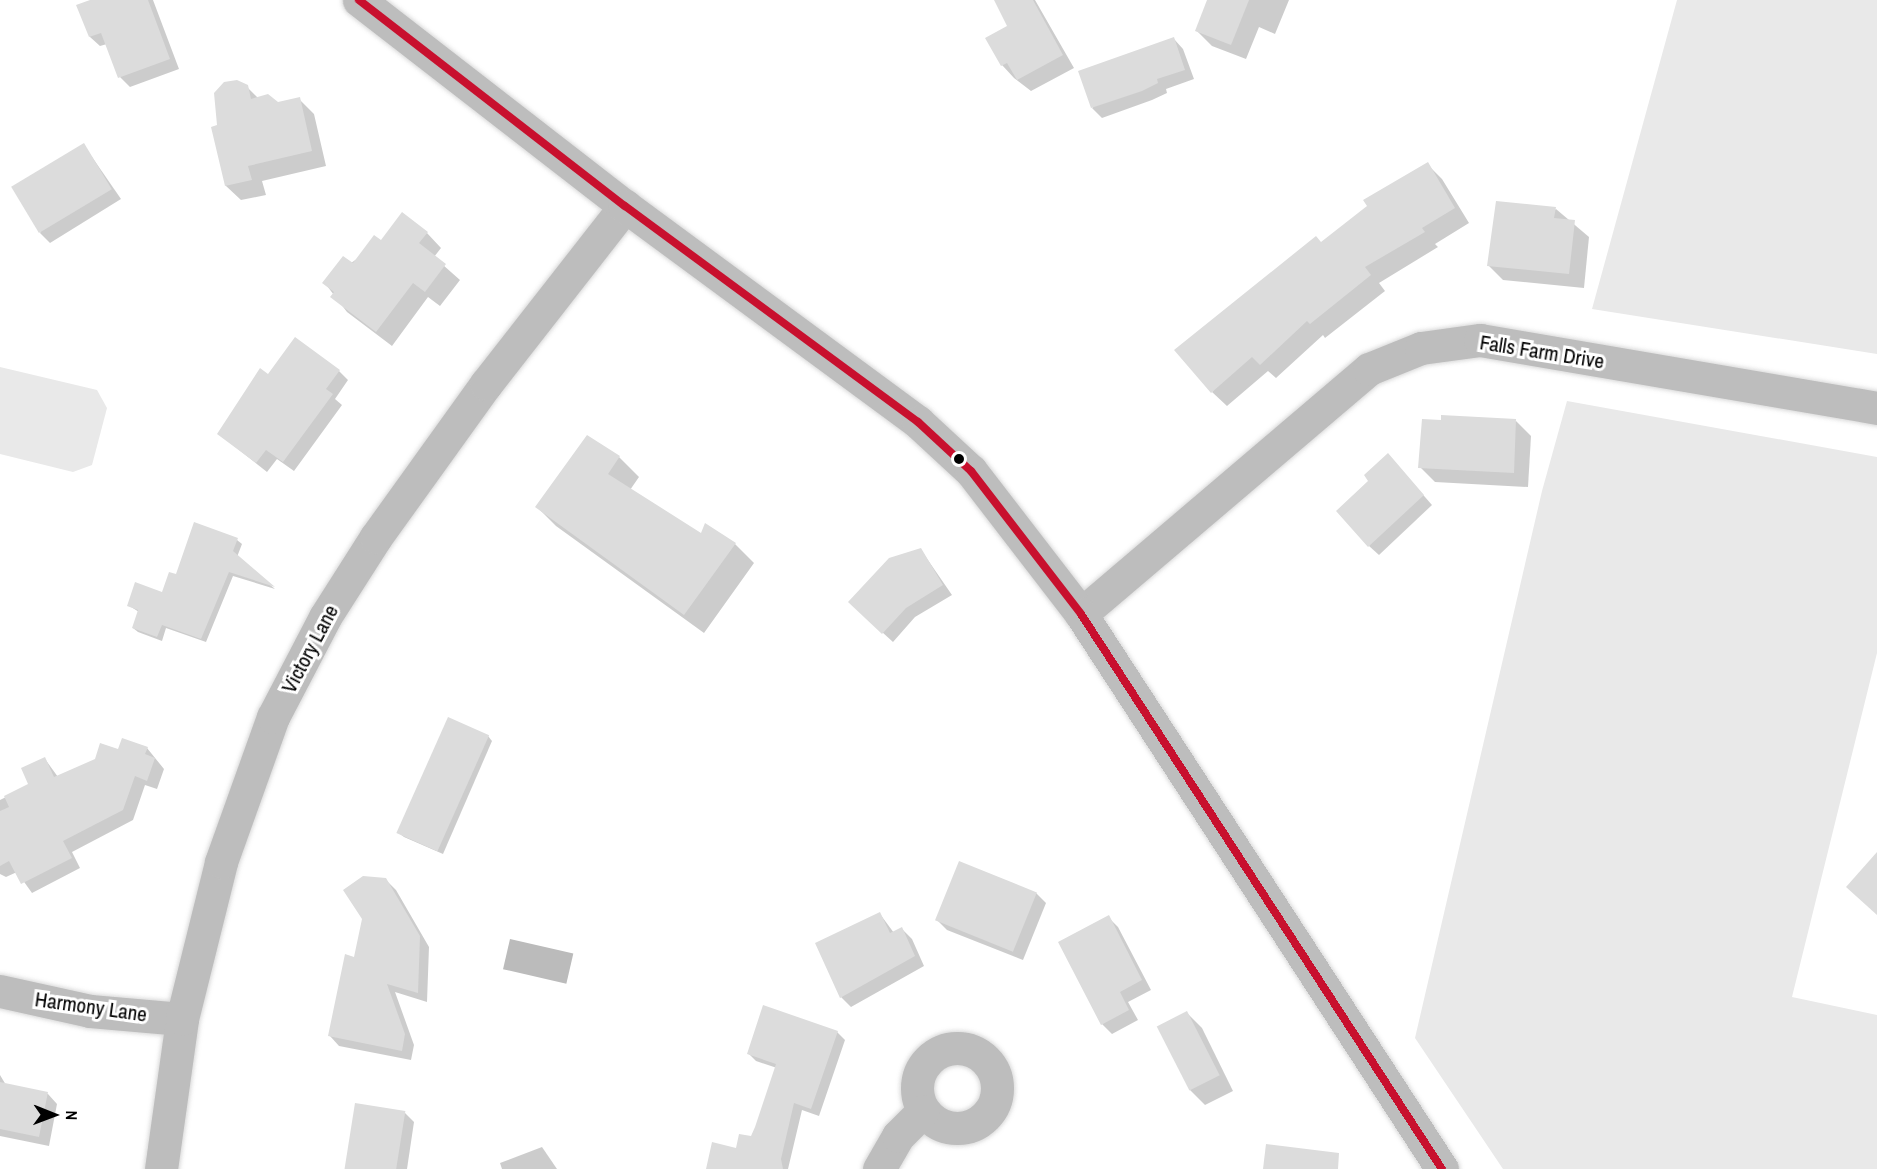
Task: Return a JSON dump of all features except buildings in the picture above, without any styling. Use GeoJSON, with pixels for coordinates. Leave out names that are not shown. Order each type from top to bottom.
{"type":"FeatureCollection","features":[{"type":"Feature","properties":{"kind":"street"},"geometry":{"type":"LineString","coordinates":[[359,0],[625,206],[943,442],[971,471],[1081,614],[1442,1169]]}},
{"type":"Feature","properties":{"kind":"street","name":"Victory Lane"},"geometry":{"type":"LineString","coordinates":[[161,1169],[182,1019],[221,862],[245,788],[273,717],[325,617],[433,455],[625,206]]}},
{"type":"Feature","properties":{"kind":"street","name":"Falls Farm Drive"},"geometry":{"type":"LineString","coordinates":[[1081,614],[1369,369],[1421,348],[1480,340],[1877,408]]}},
{"type":"Feature","properties":{"kind":"street","name":"Harmony Lane"},"geometry":{"type":"LineString","coordinates":[[0,991],[90,1011],[182,1019]]}},
{"type":"Feature","properties":{"kind":"street"},"geometry":{"type":"LineString","coordinates":[[879,1169],[898,1136],[923,1111]]}},
{"type":"Feature","properties":{"kind":"shaded area"},"geometry":{"type":"Polygon","coordinates":[[[1677,0],[1877,0],[1877,354],[1592,309],[1677,0]]]}},
{"type":"Feature","properties":{"kind":"shaded area"},"geometry":{"type":"Polygon","coordinates":[[[0,367],[97,390],[107,408],[92,465],[73,472],[0,454],[0,367]]]}},
{"type":"Feature","properties":{"kind":"shaded area"},"geometry":{"type":"Polygon","coordinates":[[[1567,401],[1877,457],[1877,653],[1792,997],[1877,1015],[1877,1169],[1503,1169],[1415,1038],[1542,491],[1567,401]]]}},
{"type":"Feature","properties":{"kind":"shaded area"},"geometry":{"type":"Polygon","coordinates":[[[510,939],[573,954],[566,984],[503,969],[510,939]]]}},
{"type":"Feature","properties":{"kind":"transit line"},"geometry":{"type":"LineString","coordinates":[[359,0],[625,206],[918,422],[971,471],[1081,614],[1442,1169]]}}]}
